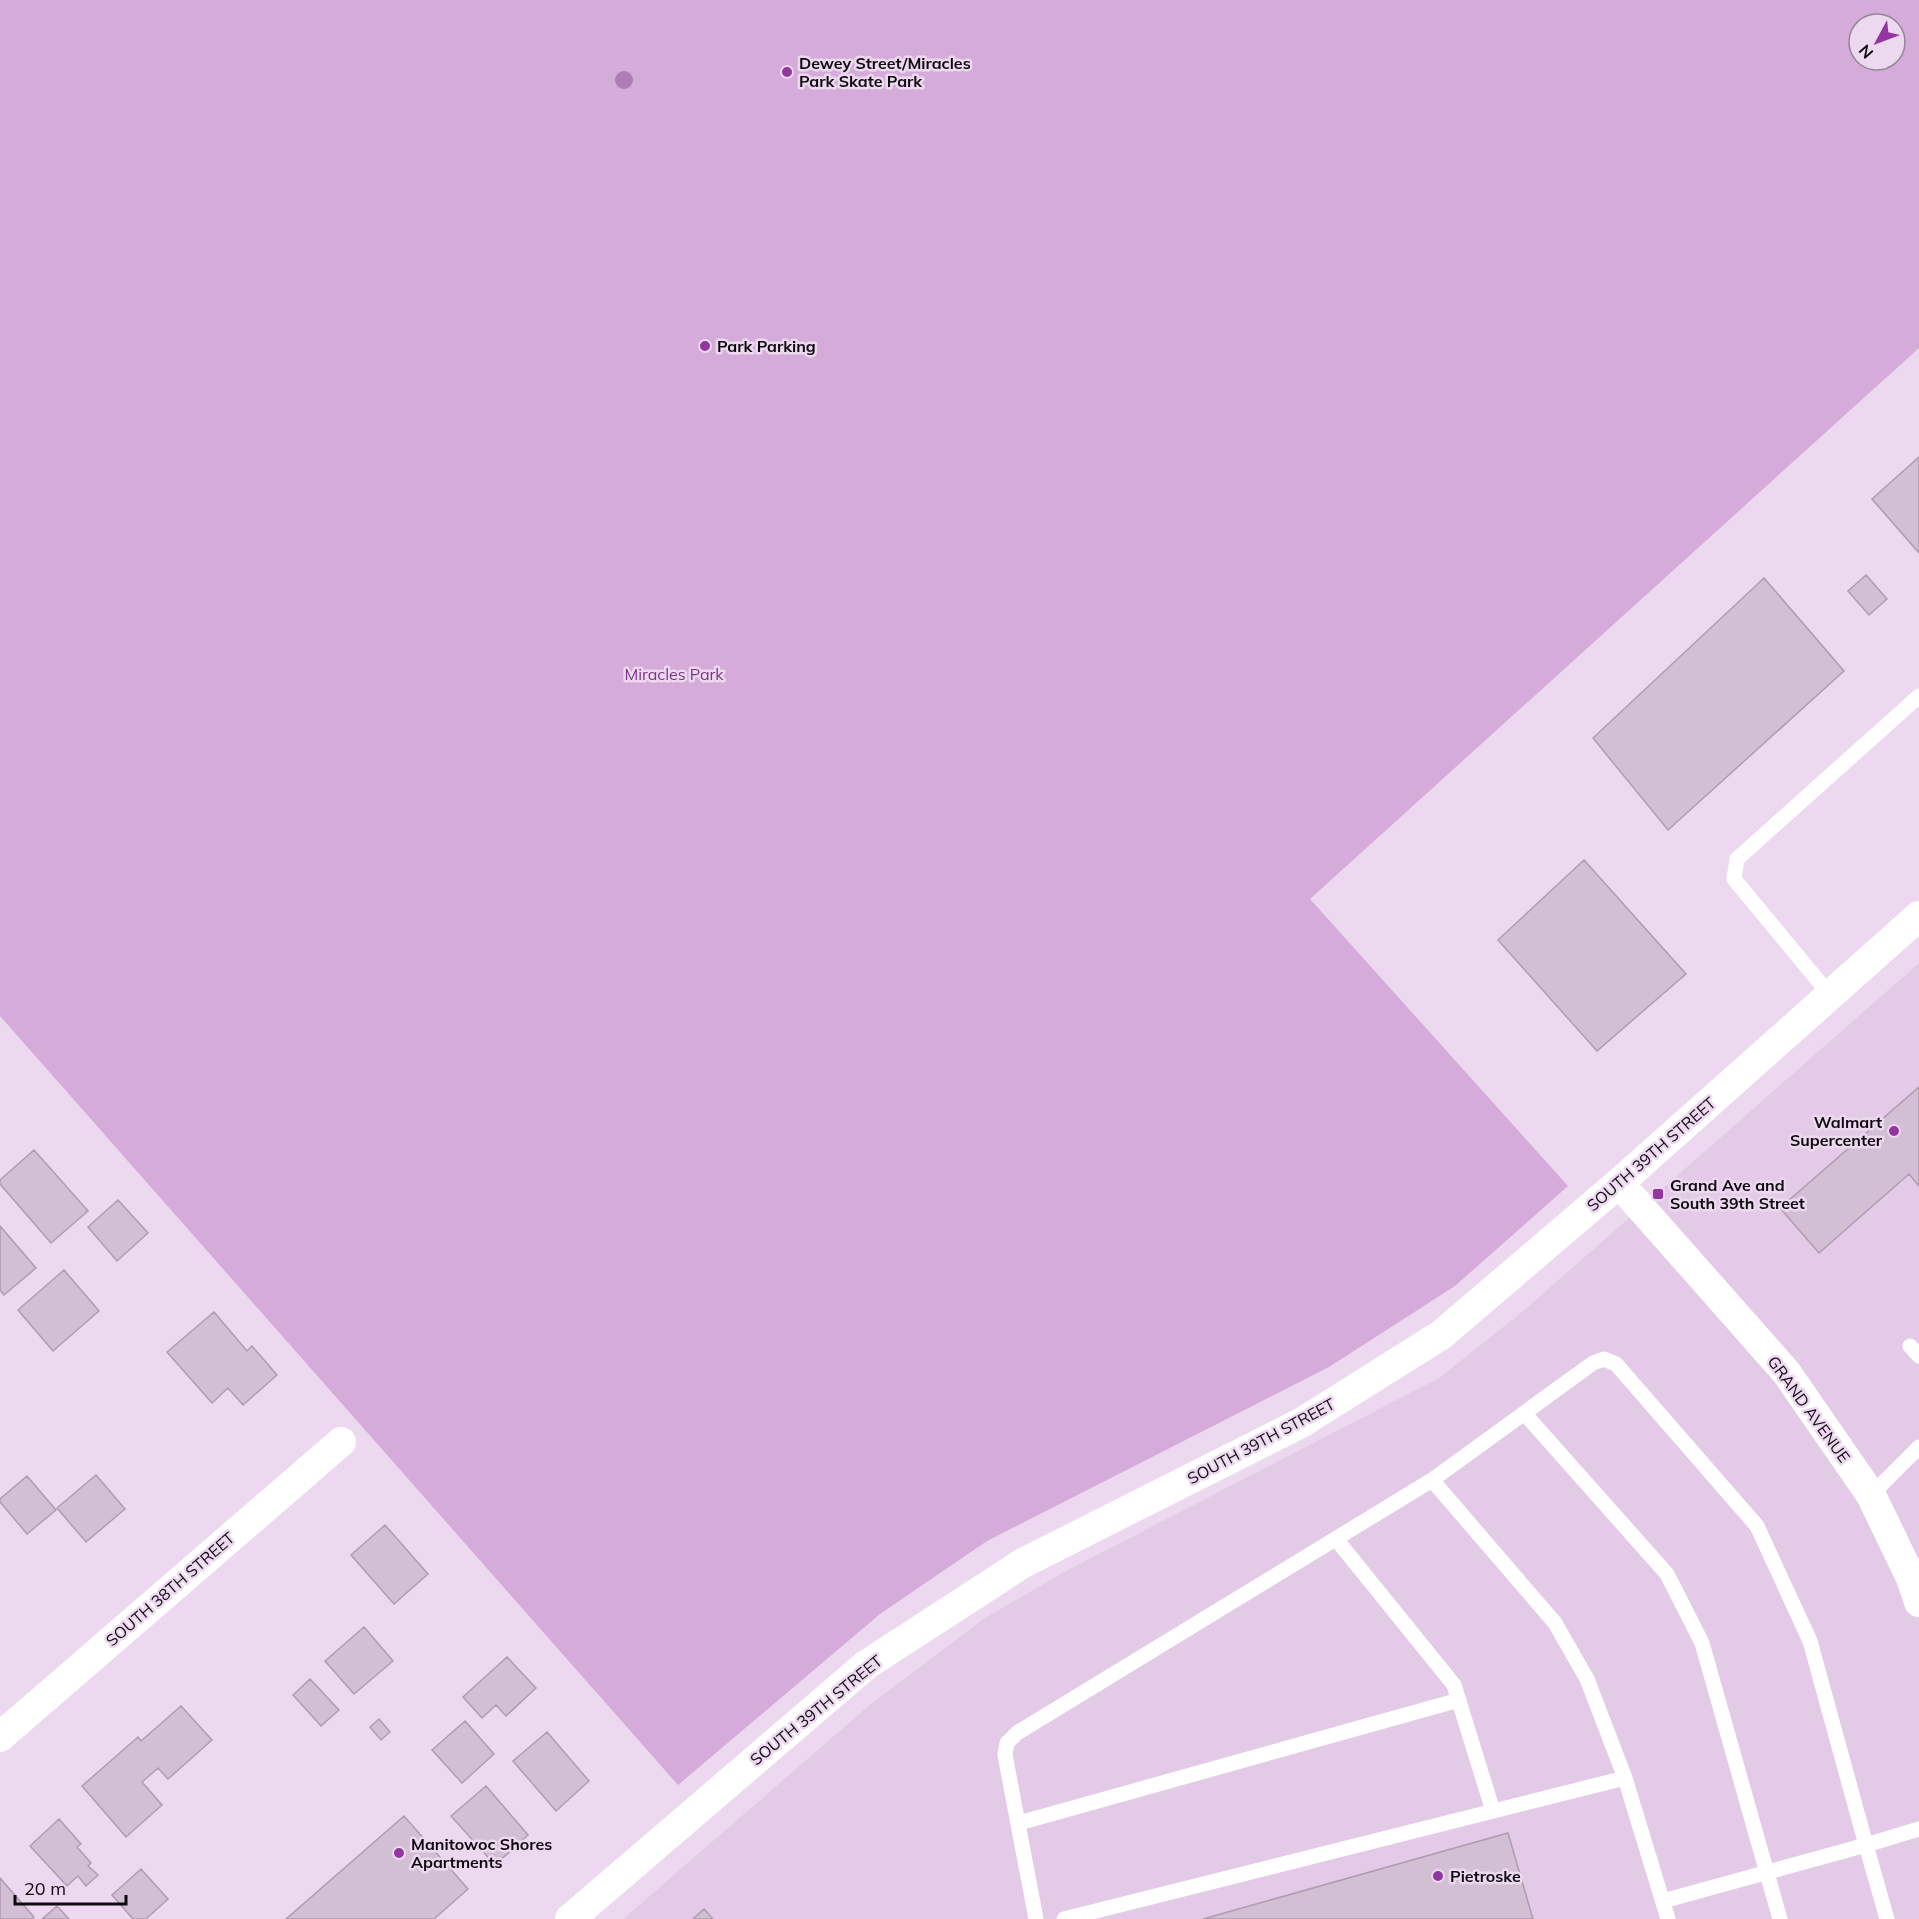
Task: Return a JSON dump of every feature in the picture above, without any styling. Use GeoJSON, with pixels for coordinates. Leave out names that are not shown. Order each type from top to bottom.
{"type":"FeatureCollection","features":[{"type":"Feature","properties":{"kind":"street","name":"SOUTH 39TH STREET"},"geometry":{"type":"LineString","coordinates":[[570,1919],[866,1665],[1023,1563],[1301,1423],[1441,1335],[1619,1184],[1919,916]]}},
{"type":"Feature","properties":{"kind":"street","name":"GRAND AVENUE"},"geometry":{"type":"LineString","coordinates":[[1619,1184],[1786,1372],[1871,1496],[1911,1578],[1919,1602]]}},
{"type":"Feature","properties":{"kind":"street","name":"SOUTH 38TH STREET"},"geometry":{"type":"LineString","coordinates":[[0,1737],[341,1442]]}},
{"type":"Feature","properties":{"kind":"lane"},"geometry":{"type":"LineString","coordinates":[[1830,995],[1734,879],[1737,859],[1919,696]]}},
{"type":"Feature","properties":{"kind":"lane"},"geometry":{"type":"LineString","coordinates":[[1036,1919],[1005,1755],[1007,1743],[1017,1733],[1432,1480],[1593,1363],[1604,1359],[1616,1364],[1757,1526],[1810,1641],[1887,1919]]}},
{"type":"Feature","properties":{"kind":"lane"},"geometry":{"type":"LineString","coordinates":[[1524,1413],[1667,1574],[1702,1643],[1780,1919]]}},
{"type":"Feature","properties":{"kind":"lane"},"geometry":{"type":"LineString","coordinates":[[1871,1496],[1919,1447]]}},
{"type":"Feature","properties":{"kind":"lane"},"geometry":{"type":"LineString","coordinates":[[1432,1480],[1555,1623],[1587,1678],[1625,1778],[1668,1919]]}},
{"type":"Feature","properties":{"kind":"lane"},"geometry":{"type":"LineString","coordinates":[[1336,1539],[1454,1685],[1493,1811]]}},
{"type":"Feature","properties":{"kind":"lane"},"geometry":{"type":"LineString","coordinates":[[1019,1823],[1459,1700]]}},
{"type":"Feature","properties":{"kind":"lane"},"geometry":{"type":"LineString","coordinates":[[1064,1919],[1625,1778]]}},
{"type":"Feature","properties":{"kind":"lane"},"geometry":{"type":"LineString","coordinates":[[1663,1901],[1919,1829]]}},
{"type":"Feature","properties":{"kind":"shaded area"},"geometry":{"type":"Polygon","coordinates":[[[1919,963],[1919,1919],[623,1919],[872,1703],[985,1618],[1064,1572],[1439,1378],[1522,1312],[1919,963]]]}},
{"type":"Feature","properties":{"kind":"green space","name":"Miracles Park"},"geometry":{"type":"Polygon","coordinates":[[[0,0],[1919,0],[1919,348],[1310,899],[1568,1186],[1455,1286],[1329,1367],[987,1541],[880,1614],[678,1785],[0,1016],[0,0]]]}},
{"type":"Feature","properties":{"kind":"building"},"geometry":{"type":"Polygon","coordinates":[[[1919,457],[1919,553],[1872,499],[1919,457]]]}},
{"type":"Feature","properties":{"kind":"building"},"geometry":{"type":"Polygon","coordinates":[[[1866,575],[1887,599],[1869,615],[1848,591],[1866,575]]]}},
{"type":"Feature","properties":{"kind":"building"},"geometry":{"type":"Polygon","coordinates":[[[1764,578],[1844,671],[1668,830],[1593,738],[1764,578]]]}},
{"type":"Feature","properties":{"kind":"building"},"geometry":{"type":"Polygon","coordinates":[[[1584,860],[1686,974],[1597,1051],[1498,940],[1584,860]]]}},
{"type":"Feature","properties":{"kind":"building","name":"Walmart Supercenter"},"geometry":{"type":"Polygon","coordinates":[[[1919,1087],[1919,1186],[1909,1174],[1819,1253],[1780,1208],[1919,1087]]]}},
{"type":"Feature","properties":{"kind":"building"},"geometry":{"type":"Polygon","coordinates":[[[34,1150],[88,1211],[51,1243],[0,1184],[0,1180],[34,1150]]]}},
{"type":"Feature","properties":{"kind":"building"},"geometry":{"type":"Polygon","coordinates":[[[118,1200],[148,1233],[117,1261],[88,1227],[118,1200]]]}},
{"type":"Feature","properties":{"kind":"building"},"geometry":{"type":"Polygon","coordinates":[[[0,1226],[36,1268],[4,1295],[0,1290],[0,1226]]]}},
{"type":"Feature","properties":{"kind":"building"},"geometry":{"type":"Polygon","coordinates":[[[64,1270],[99,1311],[53,1351],[18,1310],[64,1270]]]}},
{"type":"Feature","properties":{"kind":"building"},"geometry":{"type":"Polygon","coordinates":[[[214,1312],[247,1351],[252,1346],[277,1375],[243,1405],[228,1388],[212,1403],[167,1352],[214,1312]]]}},
{"type":"Feature","properties":{"kind":"building"},"geometry":{"type":"Polygon","coordinates":[[[96,1475],[125,1509],[86,1542],[57,1508],[96,1475]]]}},
{"type":"Feature","properties":{"kind":"building"},"geometry":{"type":"Polygon","coordinates":[[[27,1476],[56,1510],[27,1534],[0,1502],[0,1499],[27,1476]]]}},
{"type":"Feature","properties":{"kind":"building"},"geometry":{"type":"Polygon","coordinates":[[[385,1525],[428,1574],[394,1604],[351,1555],[385,1525]]]}},
{"type":"Feature","properties":{"kind":"building"},"geometry":{"type":"Polygon","coordinates":[[[364,1627],[393,1661],[354,1694],[325,1661],[364,1627]]]}},
{"type":"Feature","properties":{"kind":"building"},"geometry":{"type":"Polygon","coordinates":[[[507,1657],[536,1688],[506,1716],[496,1705],[482,1718],[463,1697],[507,1657]]]}},
{"type":"Feature","properties":{"kind":"building"},"geometry":{"type":"Polygon","coordinates":[[[310,1679],[339,1710],[321,1726],[293,1695],[310,1679]]]}},
{"type":"Feature","properties":{"kind":"building"},"geometry":{"type":"Polygon","coordinates":[[[181,1706],[212,1740],[168,1779],[158,1768],[142,1782],[162,1805],[126,1837],[82,1786],[138,1737],[141,1741],[181,1706]]]}},
{"type":"Feature","properties":{"kind":"building"},"geometry":{"type":"Polygon","coordinates":[[[379,1719],[390,1732],[381,1740],[370,1727],[379,1719]]]}},
{"type":"Feature","properties":{"kind":"building"},"geometry":{"type":"Polygon","coordinates":[[[465,1721],[494,1754],[462,1783],[432,1750],[465,1721]]]}},
{"type":"Feature","properties":{"kind":"building"},"geometry":{"type":"Polygon","coordinates":[[[547,1732],[589,1781],[556,1811],[513,1761],[547,1732]]]}},
{"type":"Feature","properties":{"kind":"building"},"geometry":{"type":"Polygon","coordinates":[[[486,1786],[528,1835],[495,1865],[451,1816],[486,1786]]]}},
{"type":"Feature","properties":{"kind":"building","name":"Manitowoc Shores Apartments"},"geometry":{"type":"Polygon","coordinates":[[[404,1816],[468,1889],[434,1919],[286,1919],[404,1816]]]}},
{"type":"Feature","properties":{"kind":"building"},"geometry":{"type":"Polygon","coordinates":[[[59,1819],[81,1844],[77,1847],[91,1863],[88,1866],[98,1875],[86,1886],[78,1876],[67,1886],[30,1846],[59,1819]]]}},
{"type":"Feature","properties":{"kind":"building","name":"Pietroske"},"geometry":{"type":"Polygon","coordinates":[[[1508,1833],[1533,1919],[1203,1919],[1508,1833]]]}},
{"type":"Feature","properties":{"kind":"building"},"geometry":{"type":"Polygon","coordinates":[[[141,1869],[168,1899],[146,1919],[133,1919],[112,1895],[141,1869]]]}},
{"type":"Feature","properties":{"kind":"building"},"geometry":{"type":"Polygon","coordinates":[[[0,1878],[34,1917],[32,1919],[0,1919],[0,1878]]]}},
{"type":"Feature","properties":{"kind":"building"},"geometry":{"type":"Polygon","coordinates":[[[57,1906],[69,1919],[42,1919],[57,1906]]]}},
{"type":"Feature","properties":{"kind":"building"},"geometry":{"type":"Polygon","coordinates":[[[704,1909],[713,1919],[693,1919],[704,1909]]]}},
{"type":"Feature","properties":{"kind":"place","name":"Dewey Street/Miracles Park Skate Park"},"geometry":{"type":"Point","coordinates":[787,72]}},
{"type":"Feature","properties":{"kind":"place","name":"Park Parking"},"geometry":{"type":"Point","coordinates":[705,346]}},
{"type":"Feature","properties":{"kind":"place","name":"Walmart Supercenter"},"geometry":{"type":"Point","coordinates":[1894,1131]}},
{"type":"Feature","properties":{"kind":"place","name":"Grand Ave and South 39th Street"},"geometry":{"type":"Point","coordinates":[1658,1194]}},
{"type":"Feature","properties":{"kind":"place","name":"Manitowoc Shores Apartments"},"geometry":{"type":"Point","coordinates":[399,1853]}},
{"type":"Feature","properties":{"kind":"place","name":"Pietroske"},"geometry":{"type":"Point","coordinates":[1438,1876]}}]}
